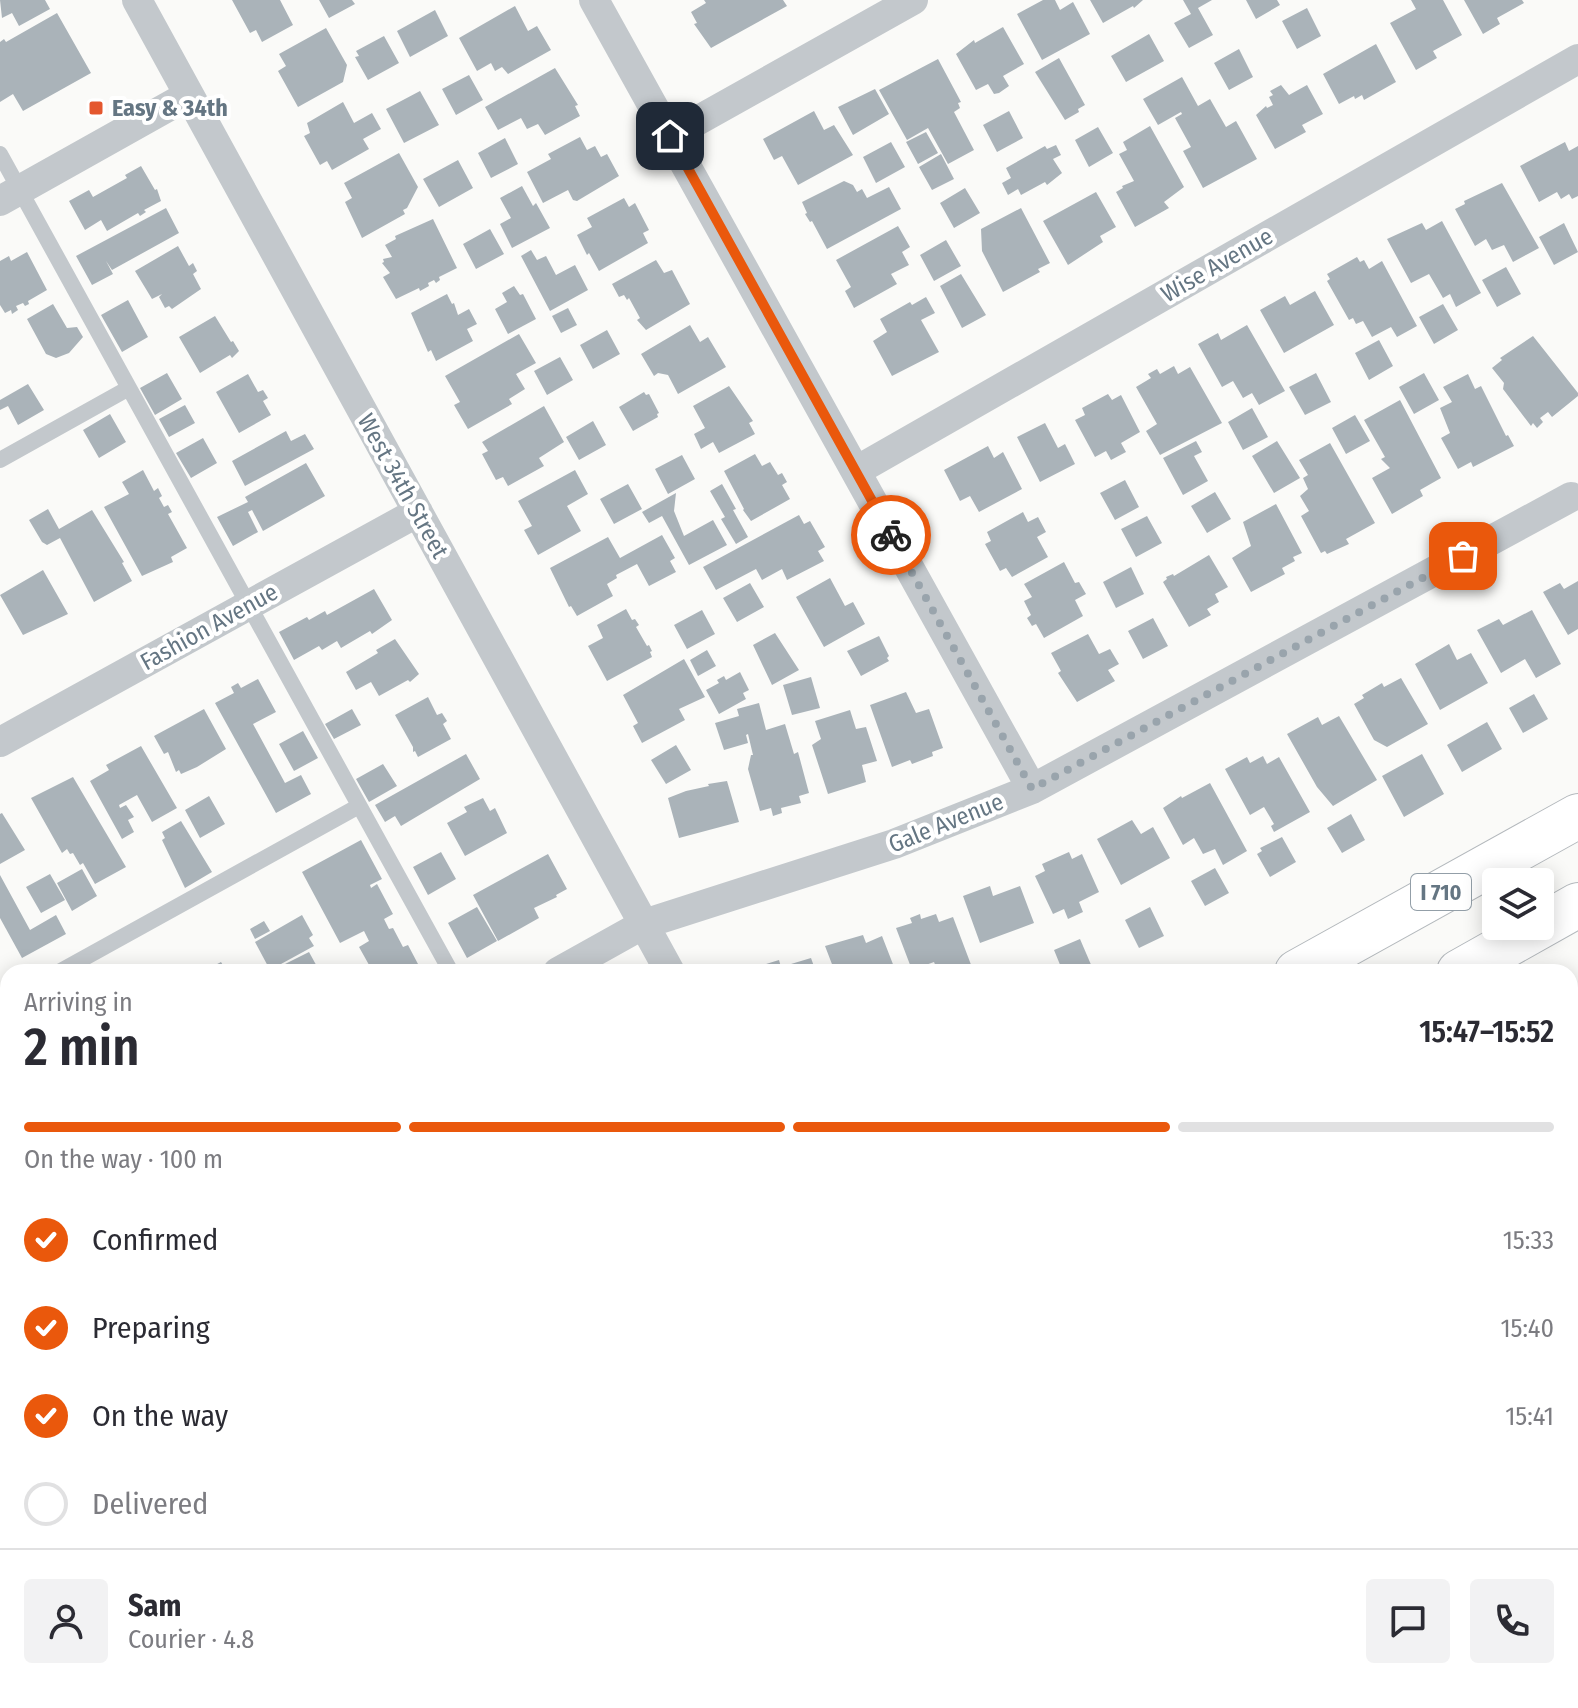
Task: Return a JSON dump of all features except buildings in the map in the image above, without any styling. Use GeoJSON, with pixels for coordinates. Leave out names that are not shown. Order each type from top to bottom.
{"type":"FeatureCollection","features":[{"type":"Feature","properties":{"kind":"highway","name":"I 710"},"geometry":{"type":"LineString","coordinates":[[1311,964],[1578,816]]}},
{"type":"Feature","properties":{"kind":"highway"},"geometry":{"type":"LineString","coordinates":[[1473,964],[1578,905]]}},
{"type":"Feature","properties":{"kind":"street","name":"West 34th Street"},"geometry":{"type":"LineString","coordinates":[[137,0],[666,964]]}},
{"type":"Feature","properties":{"kind":"street"},"geometry":{"type":"LineString","coordinates":[[594,0],[1032,789]]}},
{"type":"Feature","properties":{"kind":"street"},"geometry":{"type":"LineString","coordinates":[[670,136],[913,0]]}},
{"type":"Feature","properties":{"kind":"street","name":"Wise Avenue"},"geometry":{"type":"LineString","coordinates":[[856,471],[1578,59]]}},
{"type":"Feature","properties":{"kind":"street"},"geometry":{"type":"LineString","coordinates":[[10,196],[189,95]]}},
{"type":"Feature","properties":{"kind":"street","name":"Gale Avenue"},"geometry":{"type":"LineString","coordinates":[[572,964],[644,924],[894,844],[1032,789],[1571,497]]}},
{"type":"Feature","properties":{"kind":"street","name":"Fashion Avenue"},"geometry":{"type":"LineString","coordinates":[[0,742],[418,512]]}},
{"type":"Feature","properties":{"kind":"lane"},"geometry":{"type":"LineString","coordinates":[[0,154],[10,196],[129,388],[447,964]]}},
{"type":"Feature","properties":{"kind":"lane"},"geometry":{"type":"LineString","coordinates":[[0,460],[129,388]]}},
{"type":"Feature","properties":{"kind":"lane"},"geometry":{"type":"LineString","coordinates":[[73,964],[359,806]]}},
{"type":"Feature","properties":{"kind":"way so far"},"geometry":{"type":"LineString","coordinates":[[891,535],[1032,789],[1463,556]]}},
{"type":"Feature","properties":{"kind":"place","name":"Easy & 34th"},"geometry":{"type":"Point","coordinates":[96,108]}},
{"type":"Feature","properties":{"kind":"route"},"geometry":{"type":"LineString","coordinates":[[670,136],[891,535]]}}]}
